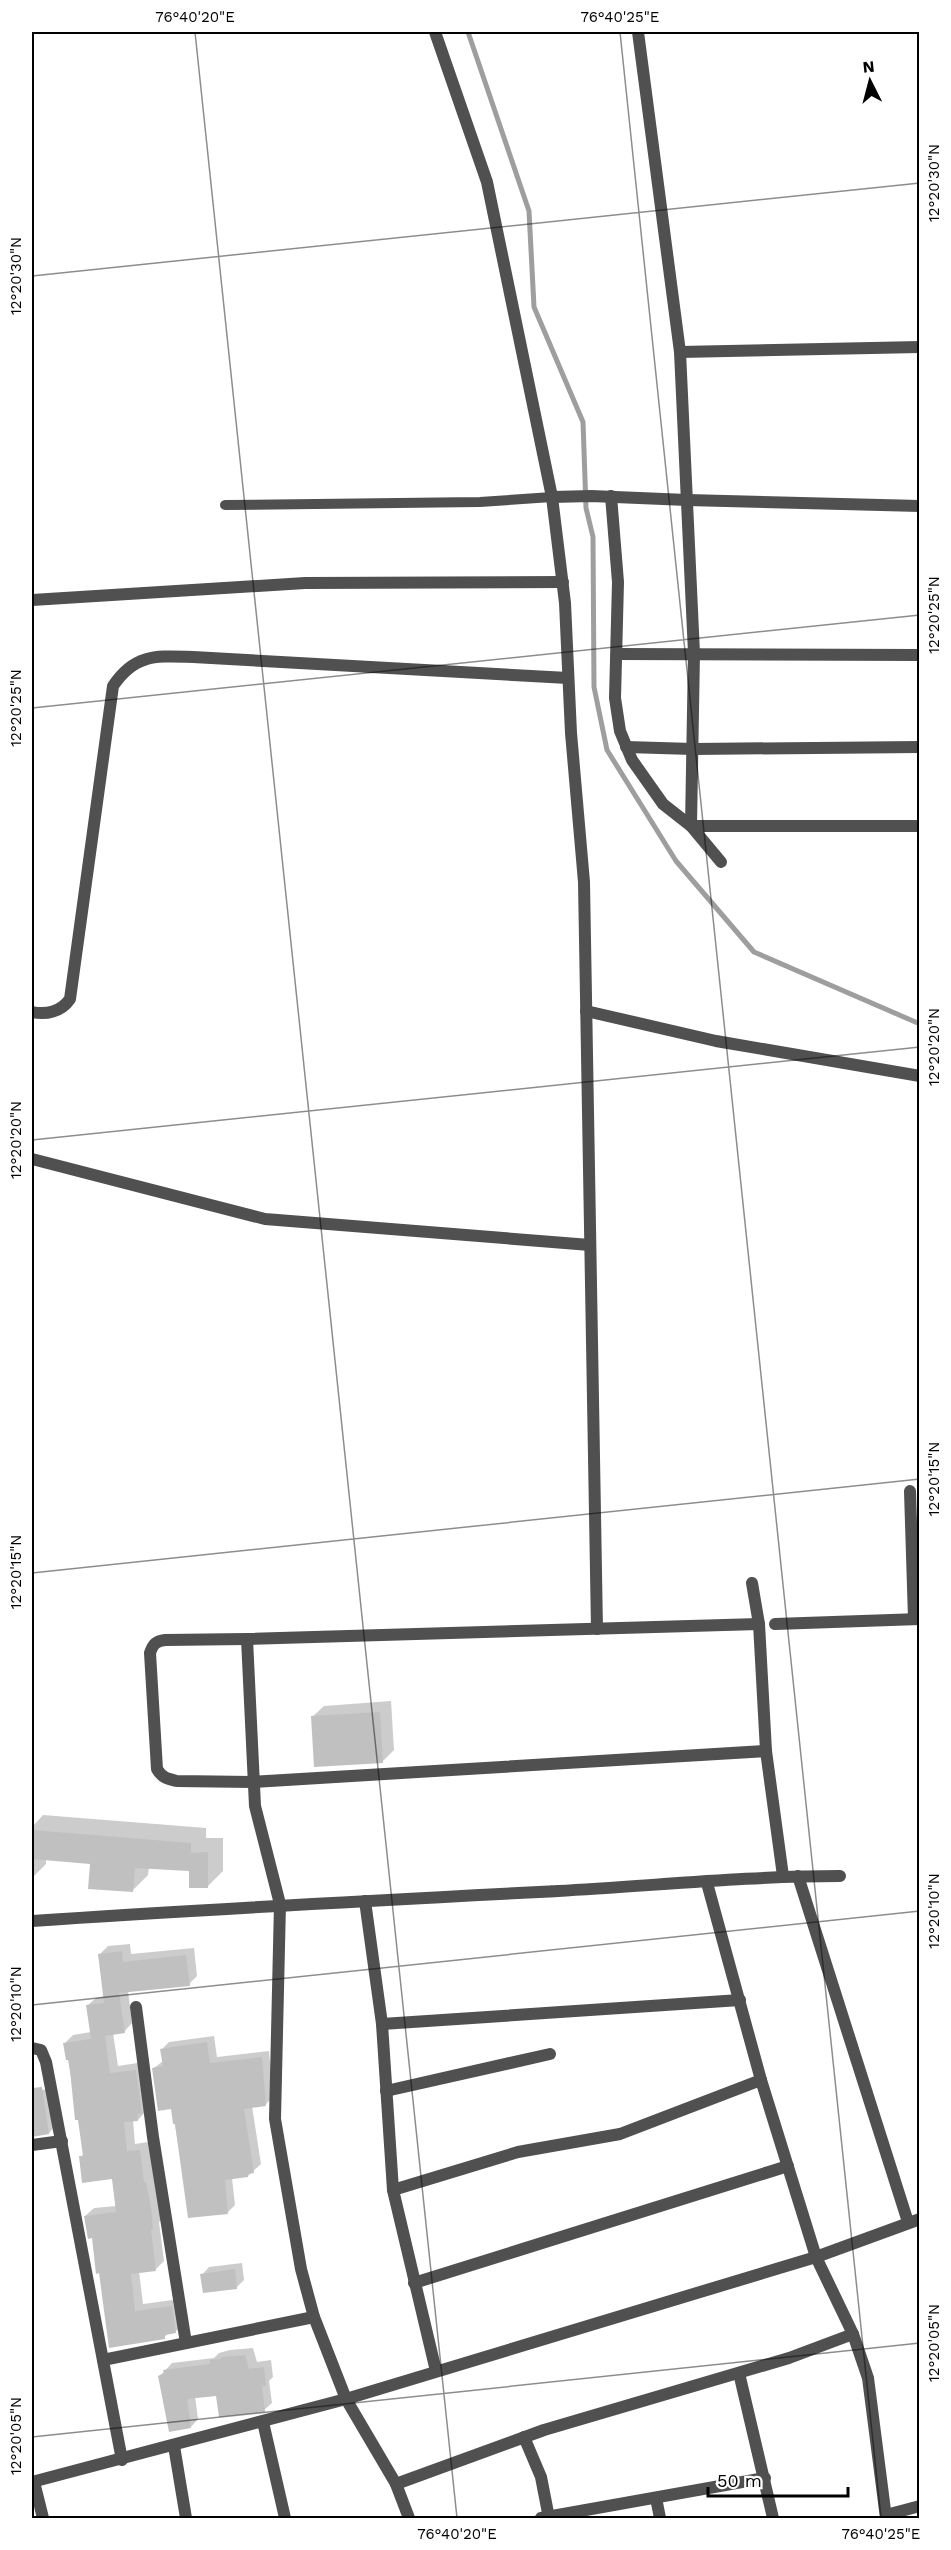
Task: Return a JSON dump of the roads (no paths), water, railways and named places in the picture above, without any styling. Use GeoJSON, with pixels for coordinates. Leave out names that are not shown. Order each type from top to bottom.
{"type":"FeatureCollection","features":[{"type":"Feature","properties":{"kind":"street"},"geometry":{"type":"LineString","coordinates":[[435,32],[487,182],[552,497],[563,582],[584,882],[597,1629]]}},
{"type":"Feature","properties":{"kind":"street"},"geometry":{"type":"LineString","coordinates":[[638,32],[680,352],[694,653],[691,826]]}},
{"type":"Feature","properties":{"kind":"street"},"geometry":{"type":"LineString","coordinates":[[680,352],[920,347]]}},
{"type":"Feature","properties":{"kind":"street"},"geometry":{"type":"LineString","coordinates":[[552,497],[591,495],[920,506]]}},
{"type":"Feature","properties":{"kind":"street"},"geometry":{"type":"LineString","coordinates":[[611,496],[618,582],[615,698],[620,731],[632,760],[663,804],[691,826],[721,862]]}},
{"type":"Feature","properties":{"kind":"street"},"geometry":{"type":"LineString","coordinates":[[32,600],[305,583],[563,582]]}},
{"type":"Feature","properties":{"kind":"street"},"geometry":{"type":"LineString","coordinates":[[617,654],[920,655]]}},
{"type":"Feature","properties":{"kind":"street"},"geometry":{"type":"LineString","coordinates":[[32,1012],[51,1012],[66,1005],[70,999],[113,686],[123,671],[137,661],[158,656],[193,657],[568,678]]}},
{"type":"Feature","properties":{"kind":"street"},"geometry":{"type":"LineString","coordinates":[[626,747],[693,749],[920,747]]}},
{"type":"Feature","properties":{"kind":"street"},"geometry":{"type":"LineString","coordinates":[[691,826],[920,826]]}},
{"type":"Feature","properties":{"kind":"street"},"geometry":{"type":"LineString","coordinates":[[586,1011],[716,1041],[920,1076]]}},
{"type":"Feature","properties":{"kind":"street"},"geometry":{"type":"LineString","coordinates":[[32,1159],[265,1219],[590,1245]]}},
{"type":"Feature","properties":{"kind":"street"},"geometry":{"type":"LineString","coordinates":[[775,1624],[917,1619],[910,1491]]}},
{"type":"Feature","properties":{"kind":"street"},"geometry":{"type":"LineString","coordinates":[[752,1583],[759,1624],[766,1751],[783,1876]]}},
{"type":"Feature","properties":{"kind":"street"},"geometry":{"type":"LineString","coordinates":[[759,1624],[247,1640],[165,1640],[157,1641],[150,1653],[157,1769],[160,1775],[177,1781],[252,1782],[766,1751]]}},
{"type":"Feature","properties":{"kind":"street"},"geometry":{"type":"LineString","coordinates":[[247,1640],[252,1782],[255,1806],[280,1904],[274,2119],[301,2269],[314,2318],[346,2399],[396,2484],[409,2518]]}},
{"type":"Feature","properties":{"kind":"street"},"geometry":{"type":"LineString","coordinates":[[32,1921],[280,1904],[707,1883],[783,1876],[840,1876]]}},
{"type":"Feature","properties":{"kind":"street"},"geometry":{"type":"LineString","coordinates":[[43,2518],[33,2482],[346,2399],[816,2257],[914,2221],[798,1876]]}},
{"type":"Feature","properties":{"kind":"street"},"geometry":{"type":"LineString","coordinates":[[707,1883],[761,2080],[816,2257],[854,2334],[868,2378],[886,2517],[920,2506]]}},
{"type":"Feature","properties":{"kind":"street"},"geometry":{"type":"LineString","coordinates":[[365,1901],[382,2024],[393,2190],[436,2371]]}},
{"type":"Feature","properties":{"kind":"street"},"geometry":{"type":"LineString","coordinates":[[382,2024],[740,2001]]}},
{"type":"Feature","properties":{"kind":"street"},"geometry":{"type":"LineString","coordinates":[[135,2007],[186,2343]]}},
{"type":"Feature","properties":{"kind":"street"},"geometry":{"type":"LineString","coordinates":[[32,2049],[41,2050],[46,2062],[122,2460]]}},
{"type":"Feature","properties":{"kind":"street"},"geometry":{"type":"LineString","coordinates":[[386,2091],[550,2054]]}},
{"type":"Feature","properties":{"kind":"street"},"geometry":{"type":"LineString","coordinates":[[393,2190],[518,2152],[621,2134],[761,2080]]}},
{"type":"Feature","properties":{"kind":"street"},"geometry":{"type":"LineString","coordinates":[[32,2145],[62,2141]]}},
{"type":"Feature","properties":{"kind":"street"},"geometry":{"type":"LineString","coordinates":[[414,2283],[788,2166]]}},
{"type":"Feature","properties":{"kind":"street"},"geometry":{"type":"LineString","coordinates":[[103,2360],[314,2318]]}},
{"type":"Feature","properties":{"kind":"street"},"geometry":{"type":"LineString","coordinates":[[396,2484],[524,2437],[789,2358],[854,2334]]}},
{"type":"Feature","properties":{"kind":"street"},"geometry":{"type":"LineString","coordinates":[[739,2373],[773,2518]]}},
{"type":"Feature","properties":{"kind":"street"},"geometry":{"type":"LineString","coordinates":[[263,2422],[285,2518]]}},
{"type":"Feature","properties":{"kind":"street"},"geometry":{"type":"LineString","coordinates":[[524,2437],[541,2477],[546,2518],[765,2478]]}},
{"type":"Feature","properties":{"kind":"street"},"geometry":{"type":"LineString","coordinates":[[174,2446],[186,2518]]}},
{"type":"Feature","properties":{"kind":"street"},"geometry":{"type":"LineString","coordinates":[[656,2498],[660,2518]]}},
{"type":"Feature","properties":{"kind":"lane"},"geometry":{"type":"LineString","coordinates":[[225,505],[480,502],[552,497]]}},
{"type":"Feature","properties":{"kind":"waterway"},"geometry":{"type":"LineString","coordinates":[[468,32],[529,211],[534,307],[583,422],[586,508],[593,537],[594,687],[607,750],[676,861],[754,952],[920,1024]]}}]}
